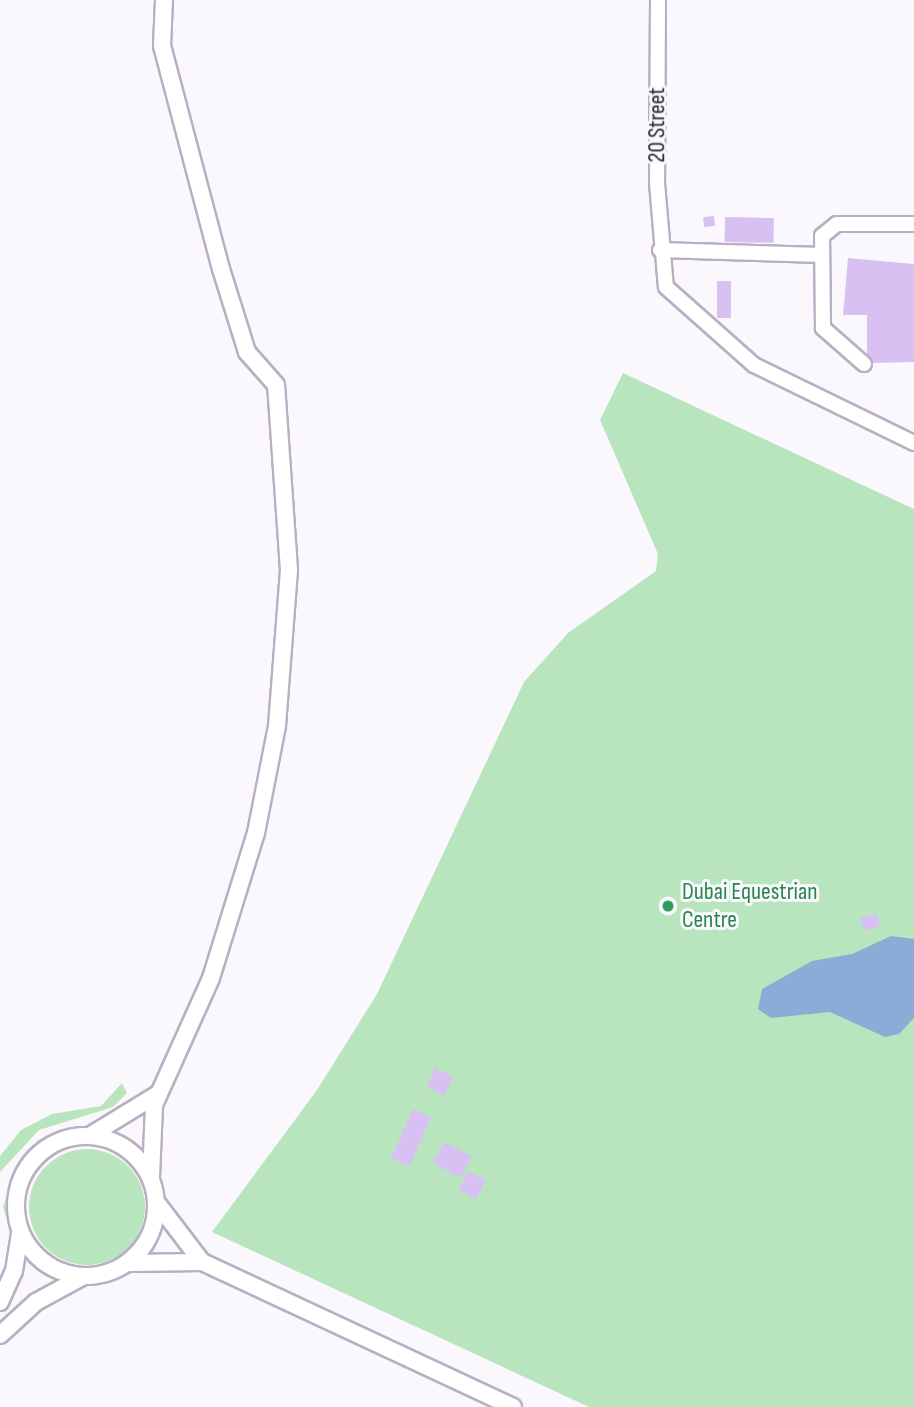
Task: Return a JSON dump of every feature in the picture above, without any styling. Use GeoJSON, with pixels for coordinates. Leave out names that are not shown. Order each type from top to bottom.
{"type":"FeatureCollection","features":[{"type":"Feature","properties":{"kind":"street"},"geometry":{"type":"LineString","coordinates":[[164,0],[162,46],[221,269],[247,352],[276,385],[289,570],[277,726],[256,833],[211,978],[158,1094],[151,1177],[157,1202],[202,1262]]}},
{"type":"Feature","properties":{"kind":"street","name":"20 Street"},"geometry":{"type":"LineString","coordinates":[[659,0],[660,250],[662,276],[674,297],[742,356],[914,443]]}},
{"type":"Feature","properties":{"kind":"street"},"geometry":{"type":"LineString","coordinates":[[864,364],[823,328],[822,236],[832,225],[914,224]]}},
{"type":"Feature","properties":{"kind":"street"},"geometry":{"type":"LineString","coordinates":[[660,250],[821,255]]}},
{"type":"Feature","properties":{"kind":"street"},"geometry":{"type":"LineString","coordinates":[[0,1302],[14,1271],[20,1230],[17,1196],[30,1164],[57,1142],[91,1135],[158,1094]]}},
{"type":"Feature","properties":{"kind":"street"},"geometry":{"type":"LineString","coordinates":[[91,1135],[123,1145],[151,1177]]}},
{"type":"Feature","properties":{"kind":"street"},"geometry":{"type":"LineString","coordinates":[[128,1263],[150,1236],[157,1202]]}},
{"type":"Feature","properties":{"kind":"street"},"geometry":{"type":"LineString","coordinates":[[20,1230],[49,1266],[82,1277]]}},
{"type":"Feature","properties":{"kind":"street"},"geometry":{"type":"LineString","coordinates":[[0,1335],[36,1302],[82,1277],[128,1263],[202,1262],[513,1407]]}},
{"type":"Feature","properties":{"kind":"green space","name":"Dubai Equestrian Centre"},"geometry":{"type":"Polygon","coordinates":[[[623,373],[914,509],[914,1407],[589,1407],[212,1232],[317,1090],[377,994],[524,682],[568,633],[656,571],[658,554],[600,420],[623,373]]]}},
{"type":"Feature","properties":{"kind":"green space"},"geometry":{"type":"Polygon","coordinates":[[[122,1083],[127,1093],[113,1107],[39,1130],[0,1172],[0,1156],[21,1130],[52,1114],[101,1106],[122,1083]]]}},
{"type":"Feature","properties":{"kind":"green space"},"geometry":{"type":"Polygon","coordinates":[[[68,1131],[43,1143],[22,1162],[38,1140],[68,1131]]]}},
{"type":"Feature","properties":{"kind":"green space"},"geometry":{"type":"Polygon","coordinates":[[[87,1149],[109,1153],[128,1166],[141,1185],[145,1207],[141,1229],[128,1248],[109,1261],[87,1265],[65,1261],[46,1248],[33,1229],[29,1207],[33,1185],[46,1166],[65,1153],[87,1149]]]}},
{"type":"Feature","properties":{"kind":"green space"},"geometry":{"type":"Polygon","coordinates":[[[12,1181],[8,1209],[12,1236],[3,1207],[12,1181]]]}},
{"type":"Feature","properties":{"kind":"water"},"geometry":{"type":"Polygon","coordinates":[[[891,936],[914,939],[914,1018],[899,1034],[885,1037],[830,1012],[771,1018],[758,1009],[762,989],[812,961],[852,954],[891,936]]]}},
{"type":"Feature","properties":{"kind":"building"},"geometry":{"type":"Polygon","coordinates":[[[714,216],[715,226],[704,227],[703,217],[714,216]]]}},
{"type":"Feature","properties":{"kind":"building"},"geometry":{"type":"Polygon","coordinates":[[[725,217],[774,218],[774,243],[725,242],[725,217]]]}},
{"type":"Feature","properties":{"kind":"building"},"geometry":{"type":"Polygon","coordinates":[[[848,258],[914,264],[914,362],[873,363],[867,354],[867,315],[843,315],[848,258]]]}},
{"type":"Feature","properties":{"kind":"building"},"geometry":{"type":"Polygon","coordinates":[[[717,281],[731,281],[731,318],[717,318],[717,281]]]}},
{"type":"Feature","properties":{"kind":"building"},"geometry":{"type":"Polygon","coordinates":[[[877,914],[880,927],[863,930],[860,918],[877,914]]]}},
{"type":"Feature","properties":{"kind":"building"},"geometry":{"type":"Polygon","coordinates":[[[435,1068],[453,1076],[445,1095],[426,1087],[435,1068]]]}},
{"type":"Feature","properties":{"kind":"building"},"geometry":{"type":"Polygon","coordinates":[[[413,1109],[431,1117],[409,1166],[391,1158],[413,1109]]]}},
{"type":"Feature","properties":{"kind":"building"},"geometry":{"type":"Polygon","coordinates":[[[444,1142],[472,1156],[461,1177],[433,1163],[444,1142]]]}},
{"type":"Feature","properties":{"kind":"building"},"geometry":{"type":"Polygon","coordinates":[[[468,1171],[486,1180],[476,1199],[458,1190],[468,1171]]]}},
{"type":"Feature","properties":{"kind":"place","name":"Dubai Equestrian Centre"},"geometry":{"type":"Point","coordinates":[668,906]}}]}
